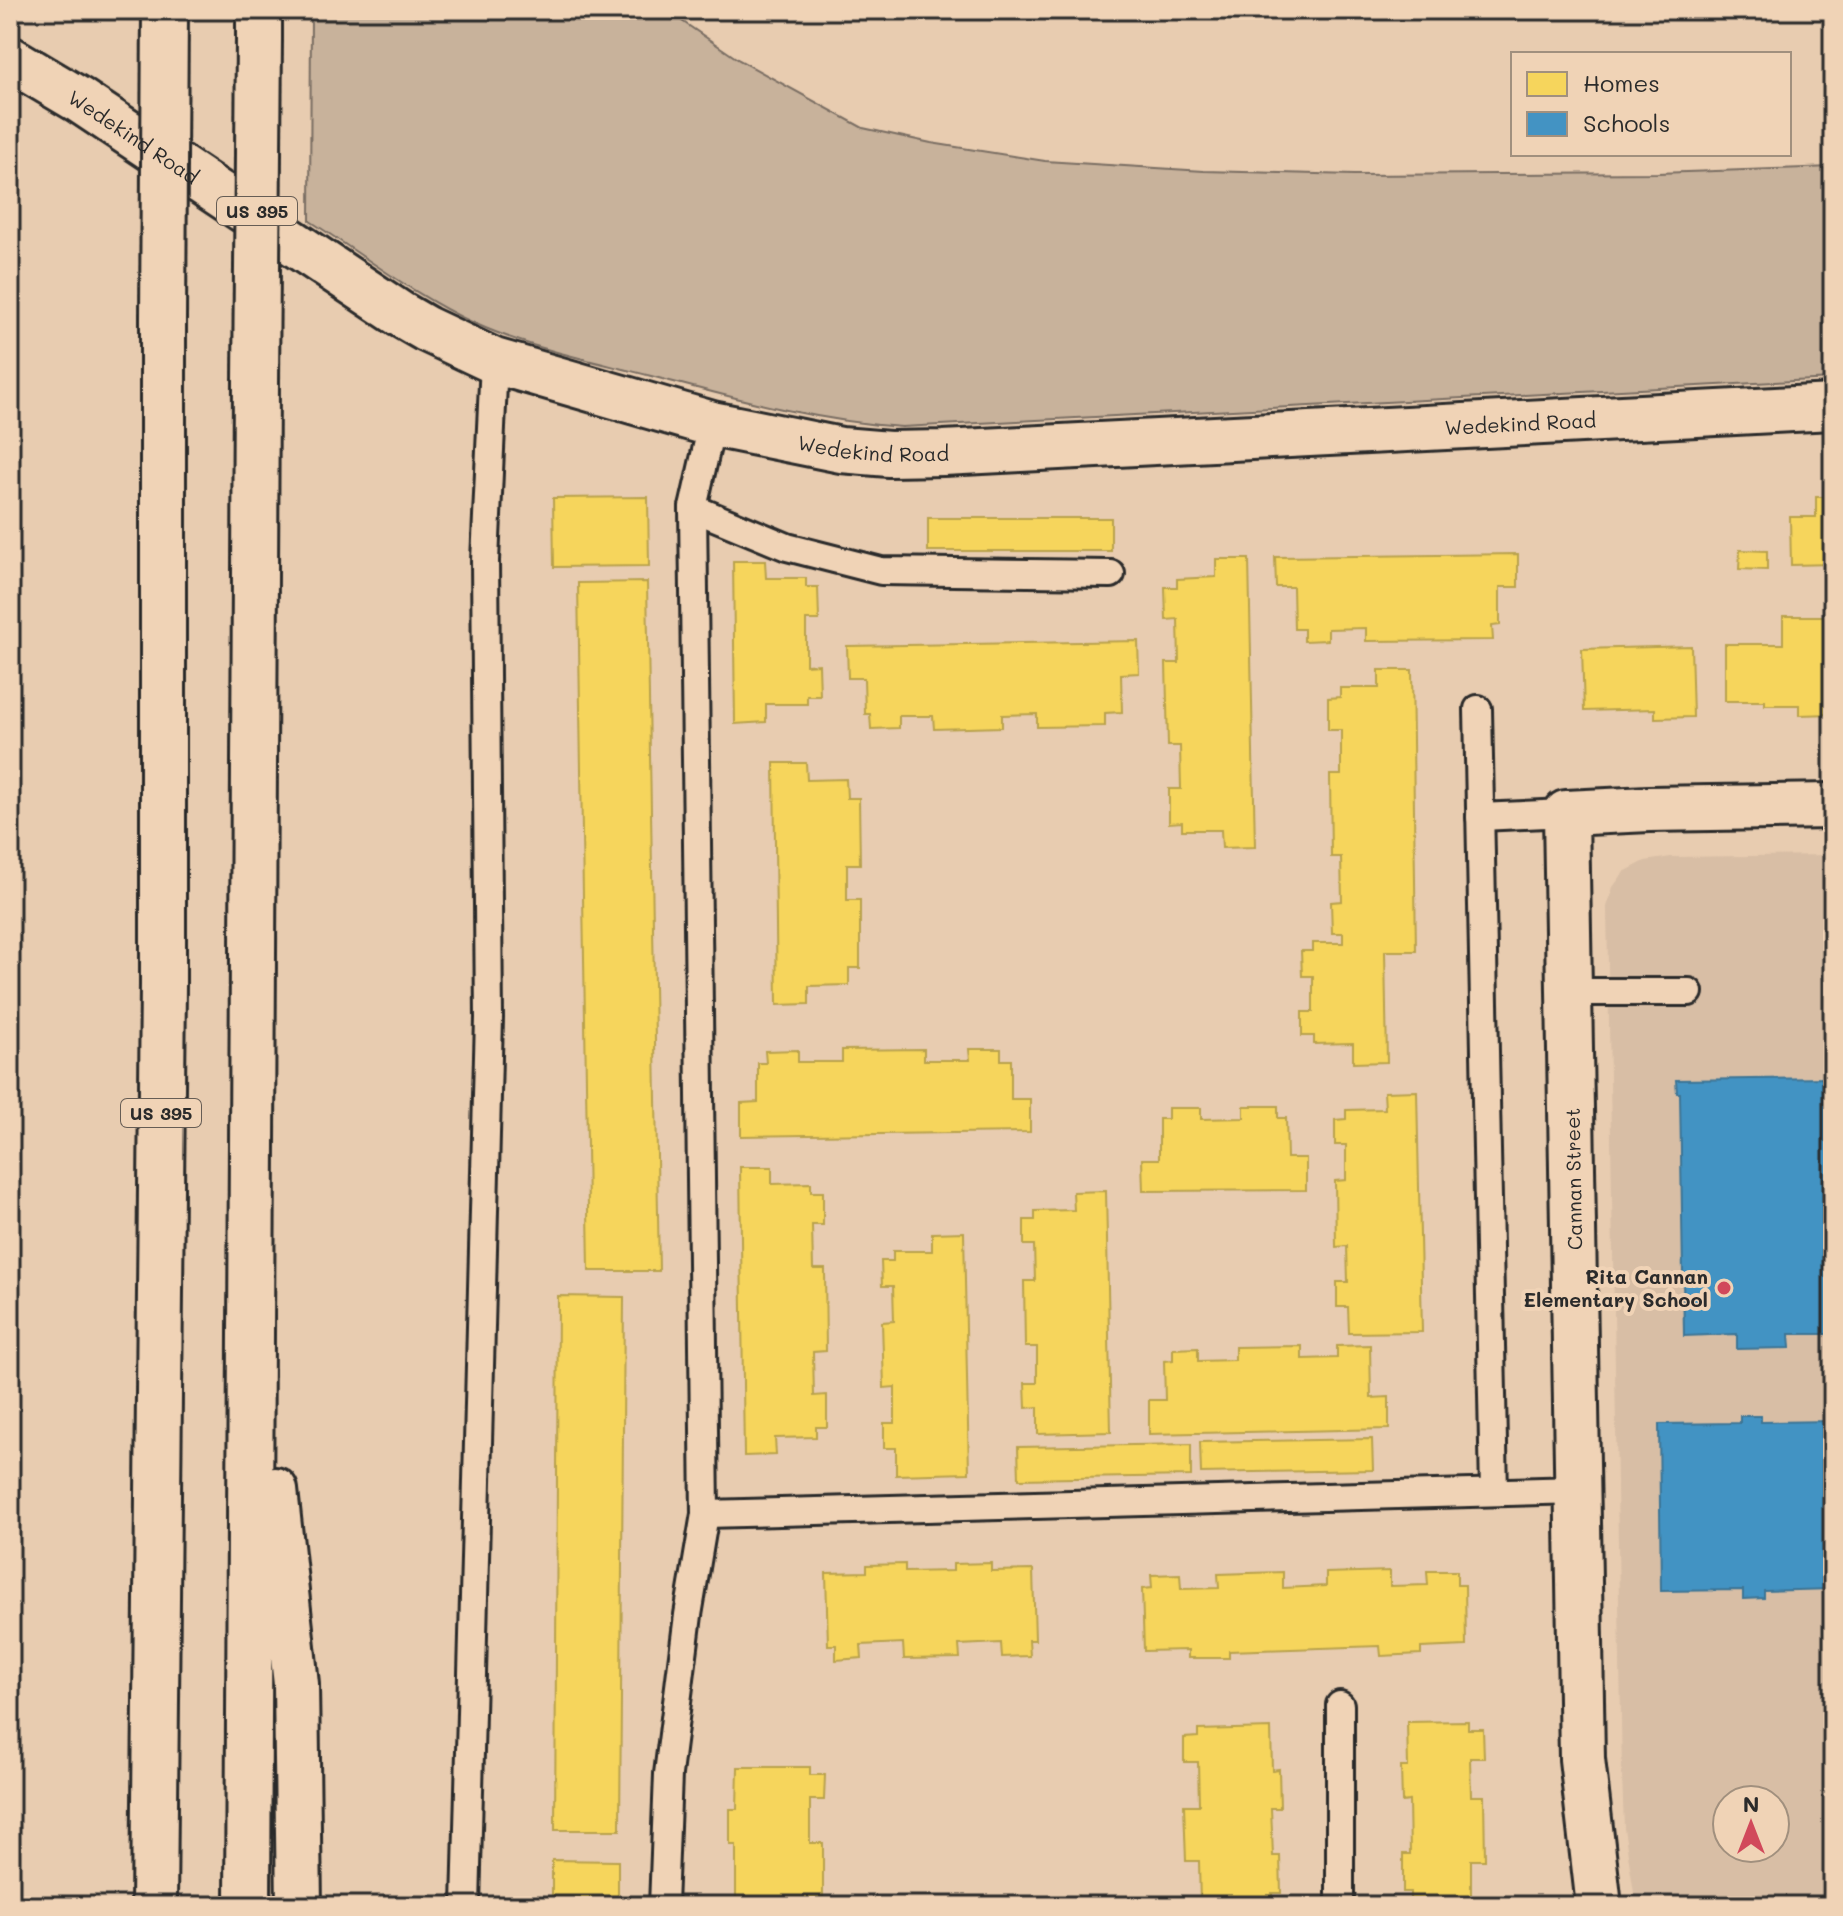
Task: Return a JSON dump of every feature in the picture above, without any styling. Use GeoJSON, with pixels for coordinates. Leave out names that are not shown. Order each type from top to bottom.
{"type":"FeatureCollection","features":[{"type":"Feature","properties":{"kind":"main road","name":"US 395"},"geometry":{"type":"LineString","coordinates":[[154,1906],[163,985],[165,10]]}},
{"type":"Feature","properties":{"kind":"main road","name":"US 395"},"geometry":{"type":"LineString","coordinates":[[248,1906],[259,24]]}},
{"type":"Feature","properties":{"kind":"main road","name":"Wedekind Road"},"geometry":{"type":"LineString","coordinates":[[10,59],[79,100],[400,314],[494,361],[712,424],[841,450],[889,454],[943,453],[1833,407]]}},
{"type":"Feature","properties":{"kind":"main road"},"geometry":{"type":"LineString","coordinates":[[1566,813],[1662,808],[1833,806]]}},
{"type":"Feature","properties":{"kind":"main road","name":"Cannan Street"},"geometry":{"type":"LineString","coordinates":[[1566,813],[1582,1759],[1599,1906]]}},
{"type":"Feature","properties":{"kind":"main road"},"geometry":{"type":"LineString","coordinates":[[253,1282],[296,1684],[299,1906]]}},
{"type":"Feature","properties":{"kind":"lane"},"geometry":{"type":"LineString","coordinates":[[466,1906],[489,1018],[485,561],[494,361]]}},
{"type":"Feature","properties":{"kind":"lane"},"geometry":{"type":"LineString","coordinates":[[663,1906],[668,1774],[688,1615],[705,1514],[693,508],[712,424]]}},
{"type":"Feature","properties":{"kind":"lane"},"geometry":{"type":"LineString","coordinates":[[693,508],[787,547],[881,571],[1111,574]]}},
{"type":"Feature","properties":{"kind":"lane"},"geometry":{"type":"LineString","coordinates":[[1478,709],[1494,1492]]}},
{"type":"Feature","properties":{"kind":"lane"},"geometry":{"type":"LineString","coordinates":[[1480,817],[1566,813]]}},
{"type":"Feature","properties":{"kind":"lane"},"geometry":{"type":"LineString","coordinates":[[1569,992],[1689,992]]}},
{"type":"Feature","properties":{"kind":"lane"},"geometry":{"type":"LineString","coordinates":[[705,1514],[1579,1490]]}},
{"type":"Feature","properties":{"kind":"lane"},"geometry":{"type":"LineString","coordinates":[[1340,1705],[1340,1906]]}},
{"type":"Feature","properties":{"kind":"shaded area"},"geometry":{"type":"Polygon","coordinates":[[[311,10],[670,10],[739,60],[863,128],[931,143],[1045,161],[1204,171],[1354,175],[1657,173],[1833,167],[1833,379],[902,427],[838,420],[744,400],[563,354],[497,333],[391,276],[310,221],[311,10]]]}},
{"type":"Feature","properties":{"kind":"shaded area","name":"Rita Cannan Elementary School"},"geometry":{"type":"Polygon","coordinates":[[[1833,855],[1833,1906],[1636,1906],[1624,1828],[1622,1775],[1607,907],[1613,887],[1624,872],[1645,861],[1671,857],[1833,855]]]}},
{"type":"Feature","properties":{"kind":"building: Homes"},"geometry":{"type":"Polygon","coordinates":[[[1157,10],[1226,10],[1226,12],[1157,14],[1157,10]]]}},
{"type":"Feature","properties":{"kind":"building: Homes"},"geometry":{"type":"Polygon","coordinates":[[[648,497],[649,566],[554,567],[553,498],[648,497]]]}},
{"type":"Feature","properties":{"kind":"building: Homes"},"geometry":{"type":"Polygon","coordinates":[[[1816,497],[1833,497],[1833,564],[1791,565],[1790,517],[1816,517],[1816,497]]]}},
{"type":"Feature","properties":{"kind":"building: Homes"},"geometry":{"type":"Polygon","coordinates":[[[928,518],[1111,518],[1111,551],[928,551],[928,518]]]}},
{"type":"Feature","properties":{"kind":"building: Homes"},"geometry":{"type":"Polygon","coordinates":[[[1740,550],[1767,551],[1767,570],[1739,569],[1740,550]]]}},
{"type":"Feature","properties":{"kind":"building: Homes"},"geometry":{"type":"Polygon","coordinates":[[[1518,554],[1518,587],[1500,587],[1500,625],[1492,626],[1493,640],[1366,641],[1366,628],[1328,629],[1328,640],[1304,641],[1304,629],[1294,629],[1293,587],[1276,587],[1275,557],[1518,554]]]}},
{"type":"Feature","properties":{"kind":"building: Homes"},"geometry":{"type":"Polygon","coordinates":[[[1216,559],[1249,559],[1255,847],[1222,848],[1221,830],[1182,830],[1182,822],[1169,823],[1169,789],[1181,789],[1180,746],[1168,746],[1166,663],[1179,663],[1178,619],[1166,620],[1165,587],[1177,587],[1177,579],[1216,577],[1216,559]]]}},
{"type":"Feature","properties":{"kind":"building: Homes"},"geometry":{"type":"Polygon","coordinates":[[[733,561],[765,561],[766,578],[806,578],[806,587],[818,587],[819,620],[806,620],[806,665],[819,664],[820,696],[807,696],[807,704],[766,704],[766,722],[735,724],[733,561]]]}},
{"type":"Feature","properties":{"kind":"building: Homes"},"geometry":{"type":"Polygon","coordinates":[[[647,582],[659,1271],[589,1271],[578,583],[647,582]]]}},
{"type":"Feature","properties":{"kind":"building: Homes"},"geometry":{"type":"Polygon","coordinates":[[[1783,616],[1831,616],[1833,714],[1799,715],[1799,705],[1725,701],[1725,644],[1783,644],[1783,616]]]}},
{"type":"Feature","properties":{"kind":"building: Homes"},"geometry":{"type":"Polygon","coordinates":[[[1138,641],[1139,673],[1121,674],[1122,712],[1105,713],[1105,726],[1037,727],[1037,714],[1002,715],[1002,727],[934,729],[933,716],[899,716],[899,728],[871,729],[870,714],[865,714],[864,678],[848,678],[847,646],[1138,641]]]}},
{"type":"Feature","properties":{"kind":"building: Homes"},"geometry":{"type":"Polygon","coordinates":[[[1691,646],[1693,717],[1655,718],[1655,709],[1584,711],[1582,649],[1691,646]]]}},
{"type":"Feature","properties":{"kind":"building: Homes"},"geometry":{"type":"Polygon","coordinates":[[[1379,670],[1412,670],[1416,951],[1385,951],[1387,1062],[1353,1063],[1353,1043],[1314,1044],[1314,1036],[1302,1036],[1302,1012],[1313,1012],[1313,976],[1302,976],[1301,951],[1313,951],[1313,943],[1343,943],[1343,933],[1332,933],[1331,902],[1342,901],[1341,857],[1331,857],[1330,775],[1341,775],[1341,730],[1328,730],[1328,698],[1340,697],[1340,688],[1379,688],[1379,670]]]}},
{"type":"Feature","properties":{"kind":"building: Homes"},"geometry":{"type":"Polygon","coordinates":[[[774,763],[806,763],[807,780],[846,779],[847,798],[859,798],[860,864],[847,864],[847,900],[860,900],[860,968],[849,968],[849,985],[809,986],[809,1004],[777,1005],[774,763]]]}},
{"type":"Feature","properties":{"kind":"building: Homes"},"geometry":{"type":"Polygon","coordinates":[[[924,1049],[924,1060],[970,1060],[969,1049],[1001,1049],[1001,1060],[1011,1060],[1011,1099],[1030,1099],[1030,1132],[741,1136],[741,1103],[758,1102],[758,1063],[766,1063],[765,1051],[798,1050],[798,1062],[842,1062],[842,1050],[924,1049]]]}},
{"type":"Feature","properties":{"kind":"building: Homes"},"geometry":{"type":"Polygon","coordinates":[[[1417,1091],[1422,1332],[1349,1333],[1348,1307],[1337,1307],[1337,1282],[1348,1282],[1347,1246],[1336,1247],[1335,1181],[1346,1180],[1346,1145],[1335,1145],[1335,1120],[1346,1119],[1346,1110],[1385,1109],[1384,1092],[1417,1091]]]}},
{"type":"Feature","properties":{"kind":"building: Homes"},"geometry":{"type":"Polygon","coordinates":[[[1244,1106],[1278,1106],[1278,1118],[1286,1118],[1287,1158],[1306,1158],[1306,1190],[1143,1191],[1142,1159],[1159,1159],[1159,1119],[1168,1119],[1168,1108],[1201,1108],[1201,1119],[1244,1118],[1244,1106]]]}},
{"type":"Feature","properties":{"kind":"building: Homes"},"geometry":{"type":"Polygon","coordinates":[[[740,1167],[772,1167],[772,1184],[811,1183],[811,1192],[823,1192],[823,1225],[812,1225],[813,1269],[825,1269],[826,1351],[813,1352],[814,1396],[827,1395],[827,1427],[816,1427],[816,1437],[775,1438],[776,1455],[744,1456],[740,1167]]]}},
{"type":"Feature","properties":{"kind":"building: Homes"},"geometry":{"type":"Polygon","coordinates":[[[1106,1191],[1111,1432],[1038,1434],[1038,1407],[1026,1408],[1025,1383],[1037,1383],[1037,1347],[1025,1347],[1024,1281],[1035,1281],[1034,1245],[1024,1245],[1024,1220],[1035,1220],[1035,1211],[1074,1210],[1073,1192],[1106,1191]]]}},
{"type":"Feature","properties":{"kind":"building: Homes"},"geometry":{"type":"Polygon","coordinates":[[[964,1232],[969,1473],[896,1475],[896,1448],[884,1448],[884,1423],[895,1423],[895,1387],[884,1388],[882,1322],[894,1321],[893,1286],[882,1286],[881,1261],[893,1261],[893,1251],[932,1251],[932,1233],[964,1232]]]}},
{"type":"Feature","properties":{"kind":"building: Homes"},"geometry":{"type":"Polygon","coordinates":[[[558,1296],[624,1297],[620,1830],[555,1830],[558,1296]]]}},
{"type":"Feature","properties":{"kind":"building: Homes"},"geometry":{"type":"Polygon","coordinates":[[[1370,1345],[1371,1398],[1389,1397],[1389,1429],[1149,1434],[1149,1400],[1165,1400],[1164,1361],[1173,1360],[1173,1349],[1198,1348],[1198,1361],[1235,1360],[1235,1347],[1302,1346],[1302,1359],[1337,1358],[1337,1346],[1370,1345]]]}},
{"type":"Feature","properties":{"kind":"building: Homes"},"geometry":{"type":"Polygon","coordinates":[[[1372,1439],[1373,1470],[1201,1473],[1200,1442],[1372,1439]]]}},
{"type":"Feature","properties":{"kind":"building: Homes"},"geometry":{"type":"Polygon","coordinates":[[[1191,1444],[1191,1476],[1019,1479],[1018,1447],[1191,1444]]]}},
{"type":"Feature","properties":{"kind":"building: Homes"},"geometry":{"type":"Polygon","coordinates":[[[991,1563],[991,1571],[1033,1570],[1035,1640],[1029,1640],[1030,1656],[1002,1657],[1001,1643],[959,1645],[960,1658],[904,1659],[903,1643],[861,1645],[862,1658],[836,1660],[836,1645],[828,1645],[826,1573],[867,1572],[867,1565],[905,1564],[905,1572],[953,1571],[953,1564],[991,1563]]]}},
{"type":"Feature","properties":{"kind":"building: Homes"},"geometry":{"type":"Polygon","coordinates":[[[1390,1571],[1390,1586],[1428,1585],[1427,1571],[1457,1571],[1457,1585],[1465,1585],[1466,1646],[1421,1648],[1421,1654],[1381,1656],[1380,1646],[1229,1651],[1229,1658],[1188,1658],[1188,1650],[1144,1651],[1142,1589],[1152,1588],[1151,1575],[1180,1574],[1181,1589],[1219,1588],[1218,1574],[1283,1572],[1283,1588],[1326,1586],[1326,1573],[1390,1571]]]}},
{"type":"Feature","properties":{"kind":"building: Homes"},"geometry":{"type":"Polygon","coordinates":[[[1468,1721],[1468,1729],[1483,1729],[1484,1758],[1470,1758],[1471,1796],[1484,1796],[1485,1860],[1471,1860],[1471,1899],[1486,1898],[1486,1906],[1410,1906],[1410,1892],[1403,1892],[1403,1854],[1410,1854],[1409,1801],[1402,1802],[1401,1767],[1408,1767],[1407,1722],[1468,1721]]]}},
{"type":"Feature","properties":{"kind":"building: Homes"},"geometry":{"type":"Polygon","coordinates":[[[1271,1728],[1272,1770],[1279,1769],[1280,1808],[1271,1808],[1273,1856],[1280,1856],[1281,1893],[1272,1893],[1272,1906],[1188,1906],[1200,1904],[1199,1861],[1186,1861],[1184,1805],[1199,1805],[1198,1762],[1184,1762],[1184,1738],[1198,1737],[1198,1730],[1271,1728]]]}},
{"type":"Feature","properties":{"kind":"building: Homes"},"geometry":{"type":"Polygon","coordinates":[[[738,1767],[810,1767],[810,1775],[825,1775],[824,1800],[810,1800],[810,1843],[823,1843],[823,1898],[808,1898],[808,1906],[736,1906],[736,1845],[730,1845],[730,1809],[737,1809],[738,1767]]]}},
{"type":"Feature","properties":{"kind":"building: Homes"},"geometry":{"type":"Polygon","coordinates":[[[552,1860],[618,1861],[618,1906],[552,1906],[552,1860]]]}},
{"type":"Feature","properties":{"kind":"building: Homes"},"geometry":{"type":"Polygon","coordinates":[[[1078,1896],[1082,1906],[1053,1906],[1078,1896]]]}},
{"type":"Feature","properties":{"kind":"building: Schools"},"geometry":{"type":"Polygon","coordinates":[[[1833,1078],[1833,1334],[1789,1334],[1790,1348],[1737,1349],[1737,1334],[1684,1336],[1680,1093],[1677,1093],[1676,1080],[1833,1078]]]}},
{"type":"Feature","properties":{"kind":"building: Schools"},"geometry":{"type":"Polygon","coordinates":[[[1740,1416],[1761,1416],[1761,1422],[1833,1421],[1833,1589],[1764,1591],[1764,1598],[1743,1599],[1743,1590],[1661,1591],[1659,1424],[1740,1423],[1740,1416]]]}},
{"type":"Feature","properties":{"kind":"place","name":"Rita Cannan Elementary School"},"geometry":{"type":"Point","coordinates":[1724,1288]}}]}
